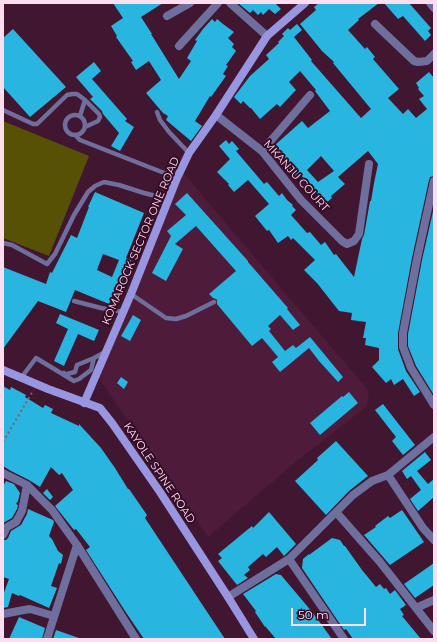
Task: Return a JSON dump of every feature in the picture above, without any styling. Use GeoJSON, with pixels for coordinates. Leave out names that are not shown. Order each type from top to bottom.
{"type":"FeatureCollection","features":[{"type":"Feature","properties":{"kind":"main road","name":"KOMAROCK SECTOR ONE ROAD"},"geometry":{"type":"LineString","coordinates":[[84,403],[131,294],[168,199],[189,153],[216,115],[267,36],[305,3]]}},
{"type":"Feature","properties":{"kind":"main road","name":"KAYOLE SPINE ROAD"},"geometry":{"type":"LineString","coordinates":[[3,370],[100,408],[160,492],[254,639]]}},
{"type":"Feature","properties":{"kind":"street"},"geometry":{"type":"LineString","coordinates":[[167,16],[190,3]]}},
{"type":"Feature","properties":{"kind":"street"},"geometry":{"type":"LineString","coordinates":[[179,46],[218,3]]}},
{"type":"Feature","properties":{"kind":"street"},"geometry":{"type":"LineString","coordinates":[[230,3],[267,36]]}},
{"type":"Feature","properties":{"kind":"street"},"geometry":{"type":"LineString","coordinates":[[430,3],[434,8]]}},
{"type":"Feature","properties":{"kind":"street"},"geometry":{"type":"LineString","coordinates":[[375,24],[414,61],[427,61],[434,54]]}},
{"type":"Feature","properties":{"kind":"street"},"geometry":{"type":"LineString","coordinates":[[262,151],[310,95]]}},
{"type":"Feature","properties":{"kind":"street","name":"MKANJU COURT"},"geometry":{"type":"LineString","coordinates":[[216,115],[262,151],[301,200],[342,241],[347,244],[354,241],[359,234],[369,164]]}},
{"type":"Feature","properties":{"kind":"street"},"geometry":{"type":"LineString","coordinates":[[434,181],[403,333],[403,347],[411,368],[434,405]]}},
{"type":"Feature","properties":{"kind":"street"},"geometry":{"type":"LineString","coordinates":[[228,597],[289,559],[353,495],[372,482],[388,475],[434,437]]}},
{"type":"Feature","properties":{"kind":"street"},"geometry":{"type":"LineString","coordinates":[[3,472],[27,485],[52,510],[77,545],[136,639]]}},
{"type":"Feature","properties":{"kind":"street"},"geometry":{"type":"LineString","coordinates":[[388,475],[423,528],[434,540]]}},
{"type":"Feature","properties":{"kind":"street"},"geometry":{"type":"LineString","coordinates":[[3,535],[7,526],[16,522],[22,510],[27,485]]}},
{"type":"Feature","properties":{"kind":"street"},"geometry":{"type":"LineString","coordinates":[[336,512],[380,562],[434,631]]}},
{"type":"Feature","properties":{"kind":"street"},"geometry":{"type":"LineString","coordinates":[[47,639],[77,545]]}},
{"type":"Feature","properties":{"kind":"street"},"geometry":{"type":"LineString","coordinates":[[289,559],[344,639]]}},
{"type":"Feature","properties":{"kind":"street"},"geometry":{"type":"LineString","coordinates":[[416,608],[434,600]]}},
{"type":"Feature","properties":{"kind":"street"},"geometry":{"type":"LineString","coordinates":[[3,614],[30,609],[54,616]]}},
{"type":"Feature","properties":{"kind":"lane"},"geometry":{"type":"LineString","coordinates":[[3,110],[33,124],[37,124],[67,95],[77,94],[99,114],[100,118],[98,121],[85,127],[81,133],[76,136]]}},
{"type":"Feature","properties":{"kind":"lane"},"geometry":{"type":"LineString","coordinates":[[80,116],[85,100]]}},
{"type":"Feature","properties":{"kind":"lane"},"geometry":{"type":"LineString","coordinates":[[157,112],[160,120],[169,132],[189,153]]}},
{"type":"Feature","properties":{"kind":"lane"},"geometry":{"type":"LineString","coordinates":[[85,127],[84,121],[77,115],[70,116],[64,123],[65,130],[80,140],[177,178]]}},
{"type":"Feature","properties":{"kind":"lane"},"geometry":{"type":"LineString","coordinates":[[3,243],[12,245],[47,264],[55,254],[74,215],[88,192],[95,186],[104,182],[119,185],[144,194],[168,199]]}},
{"type":"Feature","properties":{"kind":"lane"},"geometry":{"type":"LineString","coordinates":[[131,294],[166,318],[176,319],[186,316],[214,302]]}},
{"type":"Feature","properties":{"kind":"lane"},"geometry":{"type":"LineString","coordinates":[[74,301],[123,312]]}},
{"type":"Feature","properties":{"kind":"lane"},"geometry":{"type":"LineString","coordinates":[[36,358],[55,366],[66,375],[75,372],[77,365],[106,352]]}},
{"type":"Feature","properties":{"kind":"lane"},"geometry":{"type":"LineString","coordinates":[[36,358],[74,381],[79,380],[91,370],[94,358]]}},
{"type":"Feature","properties":{"kind":"lane"},"geometry":{"type":"LineString","coordinates":[[21,378],[36,358]]}},
{"type":"Feature","properties":{"kind":"path"},"geometry":{"type":"LineString","coordinates":[[3,442],[30,396],[39,385]]}},
{"type":"Feature","properties":{"kind":"shaded area"},"geometry":{"type":"Polygon","coordinates":[[[3,121],[89,156],[49,256],[3,238],[3,121]]]}},
{"type":"Feature","properties":{"kind":"shaded area"},"geometry":{"type":"Polygon","coordinates":[[[183,173],[369,391],[367,406],[297,461],[208,537],[93,370],[183,173]]]}},
{"type":"Feature","properties":{"kind":"building"},"geometry":{"type":"Polygon","coordinates":[[[113,3],[163,3],[141,17],[179,79],[191,61],[187,58],[197,41],[195,40],[212,19],[215,22],[217,19],[234,32],[228,38],[234,44],[232,47],[236,51],[226,65],[228,66],[223,74],[226,76],[211,97],[210,96],[195,121],[202,126],[191,141],[166,120],[168,116],[163,113],[146,93],[161,80],[149,61],[136,70],[131,62],[133,61],[116,37],[117,36],[111,26],[123,18],[113,3]]]}},
{"type":"Feature","properties":{"kind":"building"},"geometry":{"type":"Polygon","coordinates":[[[238,3],[275,3],[281,9],[275,14],[269,9],[263,15],[261,12],[258,15],[253,10],[250,13],[238,3]]]}},
{"type":"Feature","properties":{"kind":"building"},"geometry":{"type":"Polygon","coordinates":[[[319,3],[379,3],[358,19],[359,20],[348,30],[365,49],[367,47],[375,57],[373,59],[399,89],[388,98],[403,114],[408,109],[416,118],[427,109],[419,99],[424,96],[418,89],[419,88],[416,83],[429,72],[434,78],[434,176],[430,177],[429,180],[398,333],[398,349],[406,371],[420,392],[414,396],[403,379],[394,385],[391,379],[386,383],[372,367],[379,360],[379,348],[365,345],[366,338],[363,338],[366,322],[351,320],[352,313],[339,311],[317,283],[304,270],[315,260],[293,238],[291,240],[288,236],[278,243],[269,230],[267,231],[255,216],[269,204],[249,181],[248,180],[234,192],[228,185],[229,184],[217,172],[230,159],[219,146],[226,140],[229,144],[232,141],[239,149],[236,151],[264,184],[267,182],[279,196],[282,193],[293,205],[292,206],[296,210],[291,215],[307,233],[310,232],[321,245],[325,242],[334,255],[336,254],[354,277],[378,164],[368,151],[338,177],[345,184],[331,196],[332,198],[326,203],[299,173],[295,176],[290,169],[288,171],[277,157],[279,155],[274,151],[277,148],[275,145],[302,121],[308,128],[330,111],[315,91],[316,90],[300,71],[289,82],[296,90],[280,107],[277,104],[260,119],[243,101],[241,104],[234,97],[250,76],[269,59],[266,55],[279,43],[278,42],[284,36],[282,34],[288,28],[290,30],[297,24],[302,30],[294,37],[312,60],[311,61],[361,118],[371,109],[333,63],[334,62],[322,51],[300,24],[316,10],[314,7],[319,3]],[[321,156],[307,170],[318,182],[334,171],[321,156]]]}},
{"type":"Feature","properties":{"kind":"building"},"geometry":{"type":"Polygon","coordinates":[[[384,3],[409,3],[431,28],[428,31],[431,35],[425,41],[403,16],[398,19],[384,3]]]}},
{"type":"Feature","properties":{"kind":"building"},"geometry":{"type":"Polygon","coordinates":[[[13,29],[66,87],[30,117],[3,87],[3,38],[13,29]]]}},
{"type":"Feature","properties":{"kind":"building"},"geometry":{"type":"Polygon","coordinates":[[[94,62],[101,71],[92,79],[127,119],[125,121],[134,127],[120,151],[111,146],[119,133],[102,111],[90,99],[93,97],[76,77],[94,62]]]}},
{"type":"Feature","properties":{"kind":"building"},"geometry":{"type":"Polygon","coordinates":[[[95,192],[144,213],[126,258],[131,260],[120,286],[117,284],[109,304],[75,290],[66,312],[38,301],[3,349],[3,267],[46,284],[50,272],[52,273],[71,235],[77,238],[95,192]],[[103,254],[97,270],[112,277],[119,260],[103,254]]]}},
{"type":"Feature","properties":{"kind":"building"},"geometry":{"type":"Polygon","coordinates":[[[187,193],[248,261],[288,308],[287,309],[300,325],[293,330],[280,315],[268,326],[271,329],[269,331],[285,351],[293,345],[296,348],[310,337],[343,377],[338,382],[309,348],[280,372],[272,362],[278,357],[262,338],[252,346],[217,304],[217,300],[209,294],[236,271],[196,226],[175,244],[183,249],[166,281],[152,273],[171,236],[167,231],[186,215],[175,204],[187,193]]]}},
{"type":"Feature","properties":{"kind":"building"},"geometry":{"type":"Polygon","coordinates":[[[434,207],[434,395],[416,366],[408,346],[408,334],[434,207]]]}},
{"type":"Feature","properties":{"kind":"building"},"geometry":{"type":"Polygon","coordinates":[[[60,314],[99,330],[94,341],[78,334],[64,366],[54,361],[68,329],[56,323],[60,314]]]}},
{"type":"Feature","properties":{"kind":"building"},"geometry":{"type":"Polygon","coordinates":[[[133,315],[141,320],[130,341],[121,336],[133,315]]]}},
{"type":"Feature","properties":{"kind":"building"},"geometry":{"type":"Polygon","coordinates":[[[121,377],[128,382],[124,389],[117,383],[121,377]]]}},
{"type":"Feature","properties":{"kind":"building"},"geometry":{"type":"Polygon","coordinates":[[[3,386],[10,390],[11,387],[26,395],[25,397],[43,408],[45,405],[53,409],[51,413],[79,426],[79,424],[101,448],[147,515],[145,518],[225,639],[144,639],[86,550],[90,547],[55,506],[73,490],[62,473],[59,475],[51,467],[40,487],[3,466],[3,386]]]}},
{"type":"Feature","properties":{"kind":"building"},"geometry":{"type":"Polygon","coordinates":[[[349,392],[358,403],[320,435],[310,423],[342,396],[343,397],[349,392]]]}},
{"type":"Feature","properties":{"kind":"building"},"geometry":{"type":"Polygon","coordinates":[[[383,404],[415,445],[403,455],[392,441],[396,437],[375,410],[383,404]]]}},
{"type":"Feature","properties":{"kind":"building"},"geometry":{"type":"Polygon","coordinates":[[[336,441],[368,476],[349,491],[326,515],[295,481],[336,441]]]}},
{"type":"Feature","properties":{"kind":"building"},"geometry":{"type":"Polygon","coordinates":[[[425,452],[431,460],[417,471],[428,484],[434,479],[434,497],[418,511],[410,499],[421,490],[411,476],[407,479],[402,471],[425,452]]]}},
{"type":"Feature","properties":{"kind":"building"},"geometry":{"type":"Polygon","coordinates":[[[6,481],[14,484],[20,493],[16,504],[18,505],[17,509],[12,518],[3,523],[3,486],[6,481]]]}},
{"type":"Feature","properties":{"kind":"building"},"geometry":{"type":"Polygon","coordinates":[[[47,489],[53,497],[50,500],[43,493],[47,489]]]}},
{"type":"Feature","properties":{"kind":"building"},"geometry":{"type":"Polygon","coordinates":[[[28,509],[53,520],[54,522],[49,536],[58,551],[63,555],[61,564],[59,563],[51,586],[57,588],[49,608],[12,593],[8,607],[3,608],[3,595],[9,579],[3,577],[3,540],[6,540],[11,531],[21,525],[28,509]]]}},
{"type":"Feature","properties":{"kind":"building"},"geometry":{"type":"Polygon","coordinates":[[[402,510],[424,542],[390,565],[364,535],[388,516],[390,518],[402,510]]]}},
{"type":"Feature","properties":{"kind":"building"},"geometry":{"type":"Polygon","coordinates":[[[269,512],[296,544],[284,556],[277,547],[266,557],[263,554],[248,567],[250,570],[244,575],[248,578],[237,585],[218,561],[222,558],[218,554],[252,526],[253,528],[269,512]]]}},
{"type":"Feature","properties":{"kind":"building"},"geometry":{"type":"Polygon","coordinates":[[[332,538],[340,540],[376,587],[380,584],[384,589],[386,588],[390,594],[395,590],[406,605],[400,609],[404,615],[402,616],[421,639],[353,639],[346,629],[344,630],[302,568],[303,559],[332,538]]]}},
{"type":"Feature","properties":{"kind":"building"},"geometry":{"type":"Polygon","coordinates":[[[434,563],[434,585],[415,598],[404,584],[434,563]]]}},
{"type":"Feature","properties":{"kind":"building"},"geometry":{"type":"Polygon","coordinates":[[[276,574],[281,575],[313,613],[332,639],[276,639],[265,627],[255,612],[256,611],[243,594],[276,574]]]}},
{"type":"Feature","properties":{"kind":"building"},"geometry":{"type":"Polygon","coordinates":[[[19,617],[45,628],[42,639],[9,639],[19,617]]]}},
{"type":"Feature","properties":{"kind":"building"},"geometry":{"type":"Polygon","coordinates":[[[56,630],[79,638],[79,639],[53,639],[56,630]]]}}]}
